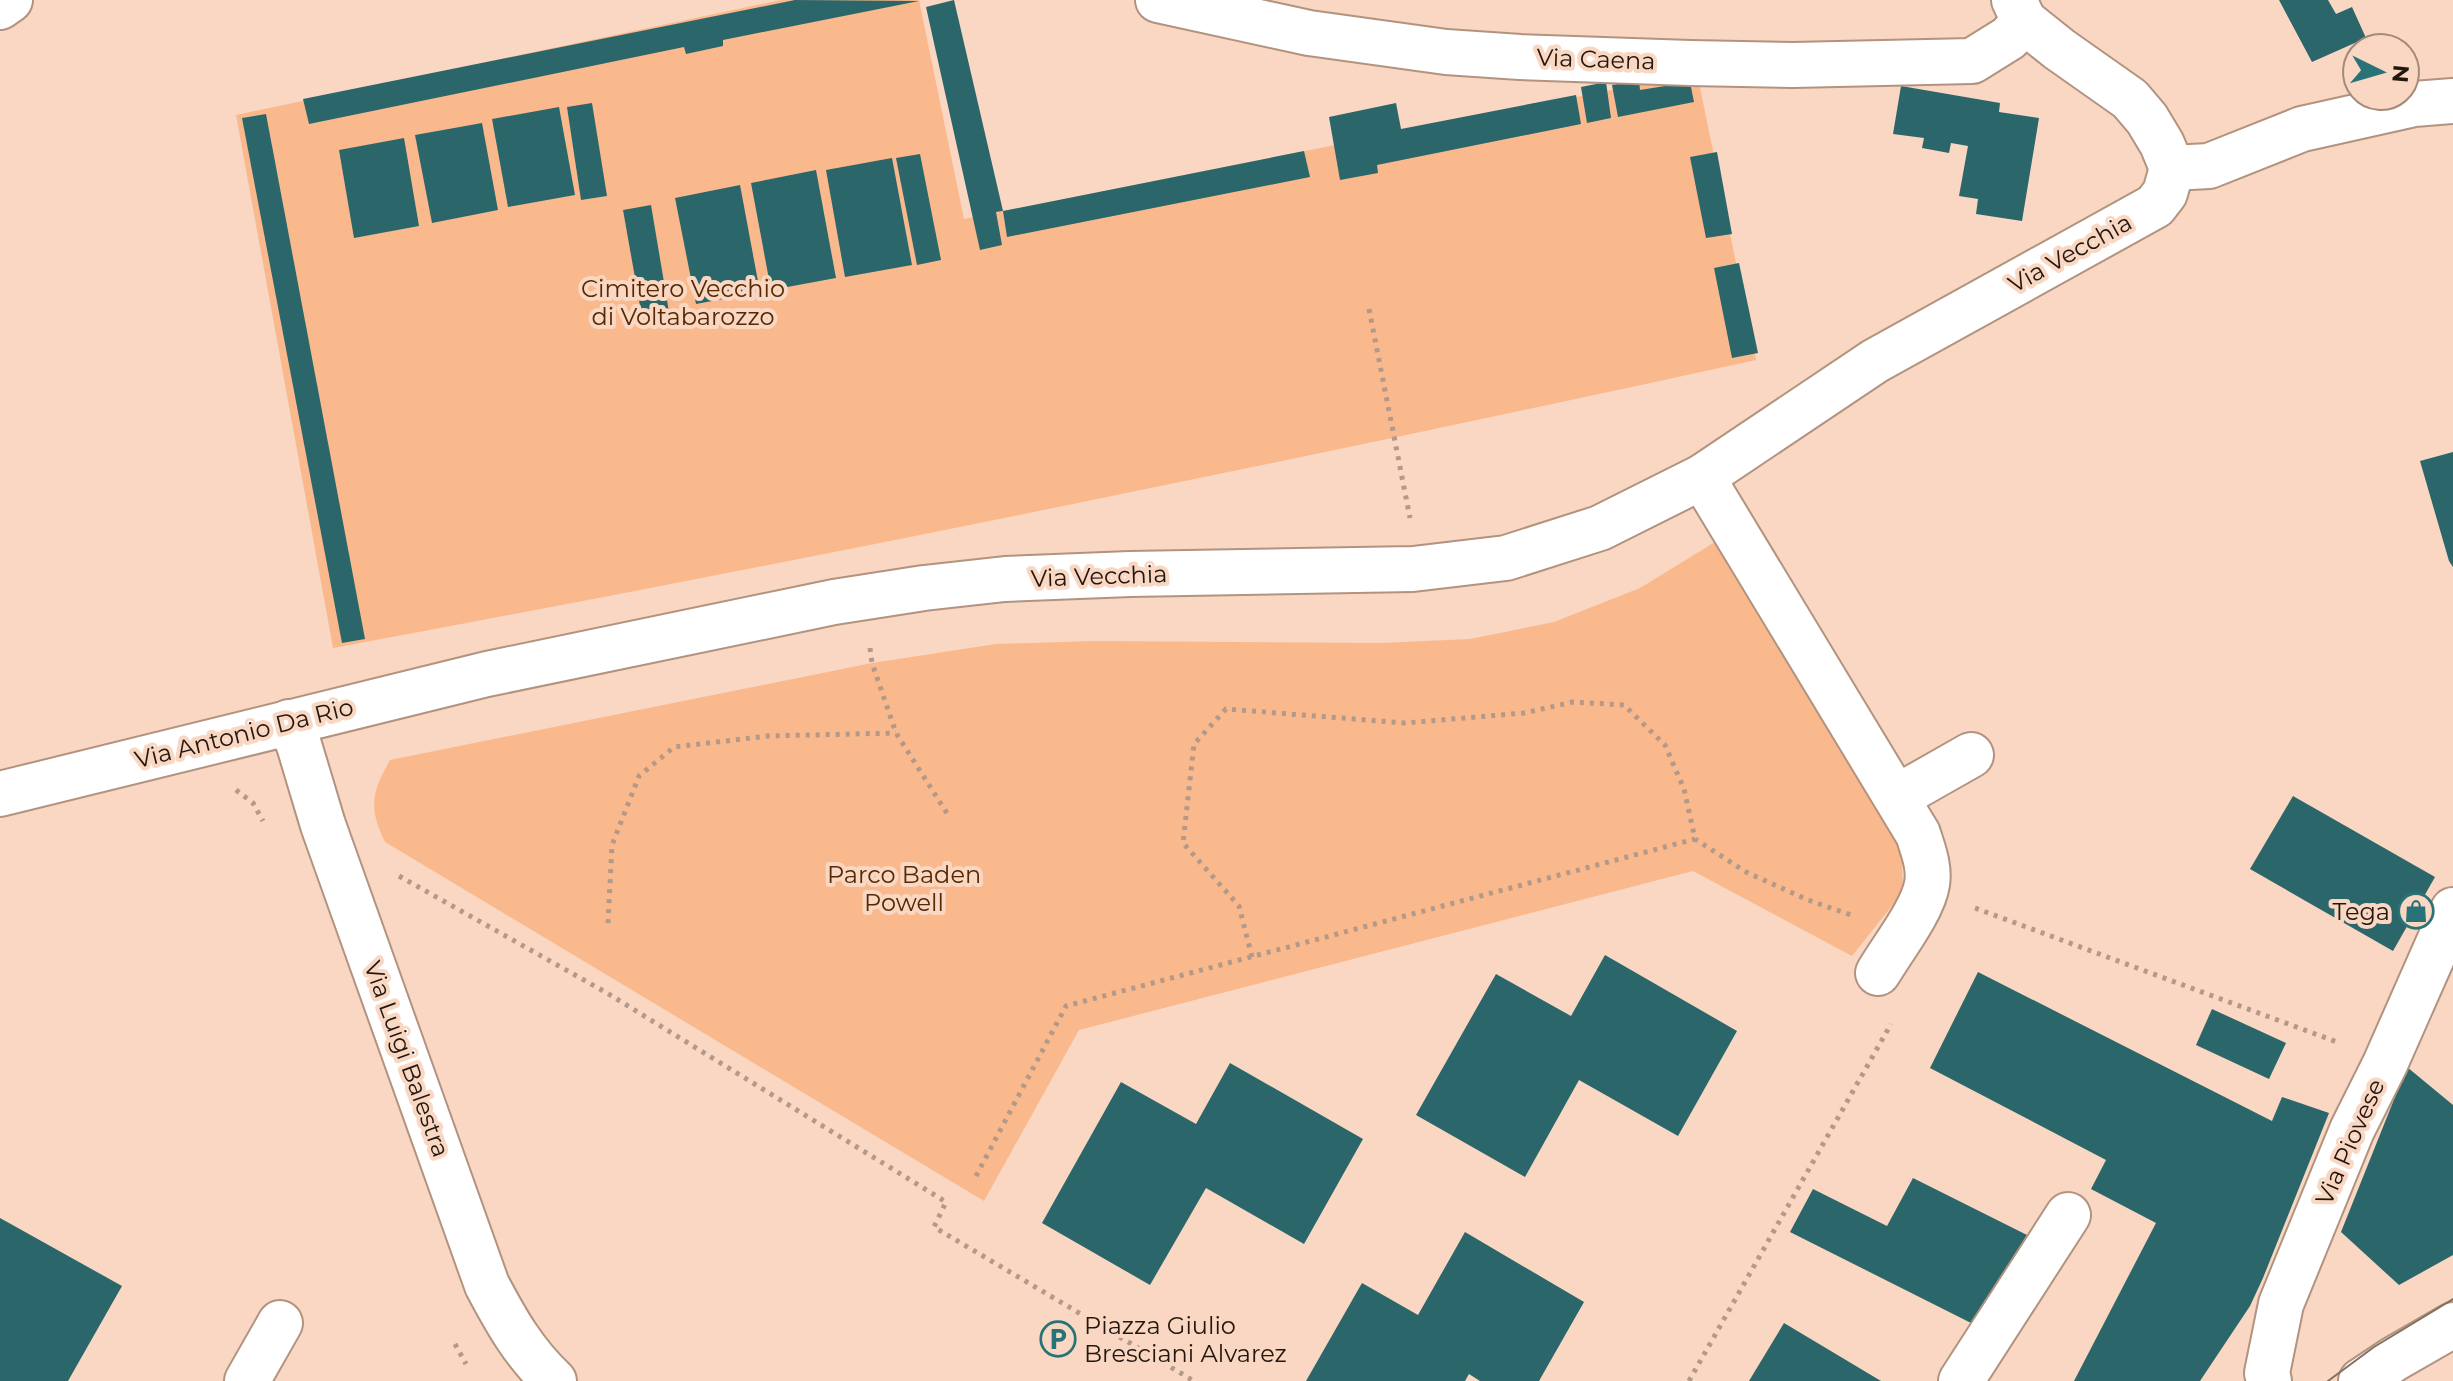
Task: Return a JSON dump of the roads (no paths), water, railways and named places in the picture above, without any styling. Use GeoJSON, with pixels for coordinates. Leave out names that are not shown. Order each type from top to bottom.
{"type":"FeatureCollection","features":[{"type":"Feature","properties":{"kind":"street"},"geometry":{"type":"LineString","coordinates":[[0,7],[10,0]]}},
{"type":"Feature","properties":{"kind":"street","name":"Via Caena"},"geometry":{"type":"LineString","coordinates":[[1158,0],[1309,33],[1446,52],[1793,65],[1972,61],[2009,38],[2019,10],[2059,49],[2130,99],[2147,119],[2172,168]]}},
{"type":"Feature","properties":{"kind":"street"},"geometry":{"type":"LineString","coordinates":[[2172,168],[2209,166],[2302,129],[2414,104],[2453,101]]}},
{"type":"Feature","properties":{"kind":"street","name":"Via Vecchia"},"geometry":{"type":"LineString","coordinates":[[487,674],[834,602],[924,588],[1005,579],[1413,569],[1506,558],[1600,528],[1702,477],[1875,361],[2155,206],[2165,193],[2172,168]]}},
{"type":"Feature","properties":{"kind":"street"},"geometry":{"type":"LineString","coordinates":[[1702,477],[1918,834],[1926,861],[1927,884],[1918,909],[1878,973]]}},
{"type":"Feature","properties":{"kind":"street","name":"Via Antonio Da Rio"},"geometry":{"type":"LineString","coordinates":[[0,794],[487,674]]}},
{"type":"Feature","properties":{"kind":"street","name":"Via Luigi Balestra"},"geometry":{"type":"LineString","coordinates":[[289,722],[487,1285],[509,1327],[534,1363],[554,1381]]}},
{"type":"Feature","properties":{"kind":"street"},"geometry":{"type":"LineString","coordinates":[[1897,797],[1971,755]]}},
{"type":"Feature","properties":{"kind":"street","name":"Via Piovese"},"geometry":{"type":"LineString","coordinates":[[2269,1381],[2267,1373],[2281,1304],[2352,1130],[2385,1064],[2453,910]]}},
{"type":"Feature","properties":{"kind":"street"},"geometry":{"type":"LineString","coordinates":[[1961,1381],[2068,1215]]}},
{"type":"Feature","properties":{"kind":"street"},"geometry":{"type":"LineString","coordinates":[[247,1381],[280,1323]]}},
{"type":"Feature","properties":{"kind":"street"},"geometry":{"type":"LineString","coordinates":[[2387,1374],[2453,1325]]}},
{"type":"Feature","properties":{"kind":"tram line"},"geometry":{"type":"LineString","coordinates":[[2328,1381],[2374,1347],[2453,1299]]}},
{"type":"Feature","properties":{"kind":"place","name":"Tega"},"geometry":{"type":"Point","coordinates":[2416,911]}},
{"type":"Feature","properties":{"kind":"place","name":"Piazza Giulio Bresciani Alvarez"},"geometry":{"type":"Point","coordinates":[1058,1339]}},
{"type":"Feature","properties":{"kind":"park label","name":"Cimitero Vecchio di Voltabarozzo"},"geometry":{"type":"Point","coordinates":[683,302]}},
{"type":"Feature","properties":{"kind":"park label","name":"Parco Baden Powell"},"geometry":{"type":"Point","coordinates":[904,888]}}]}
